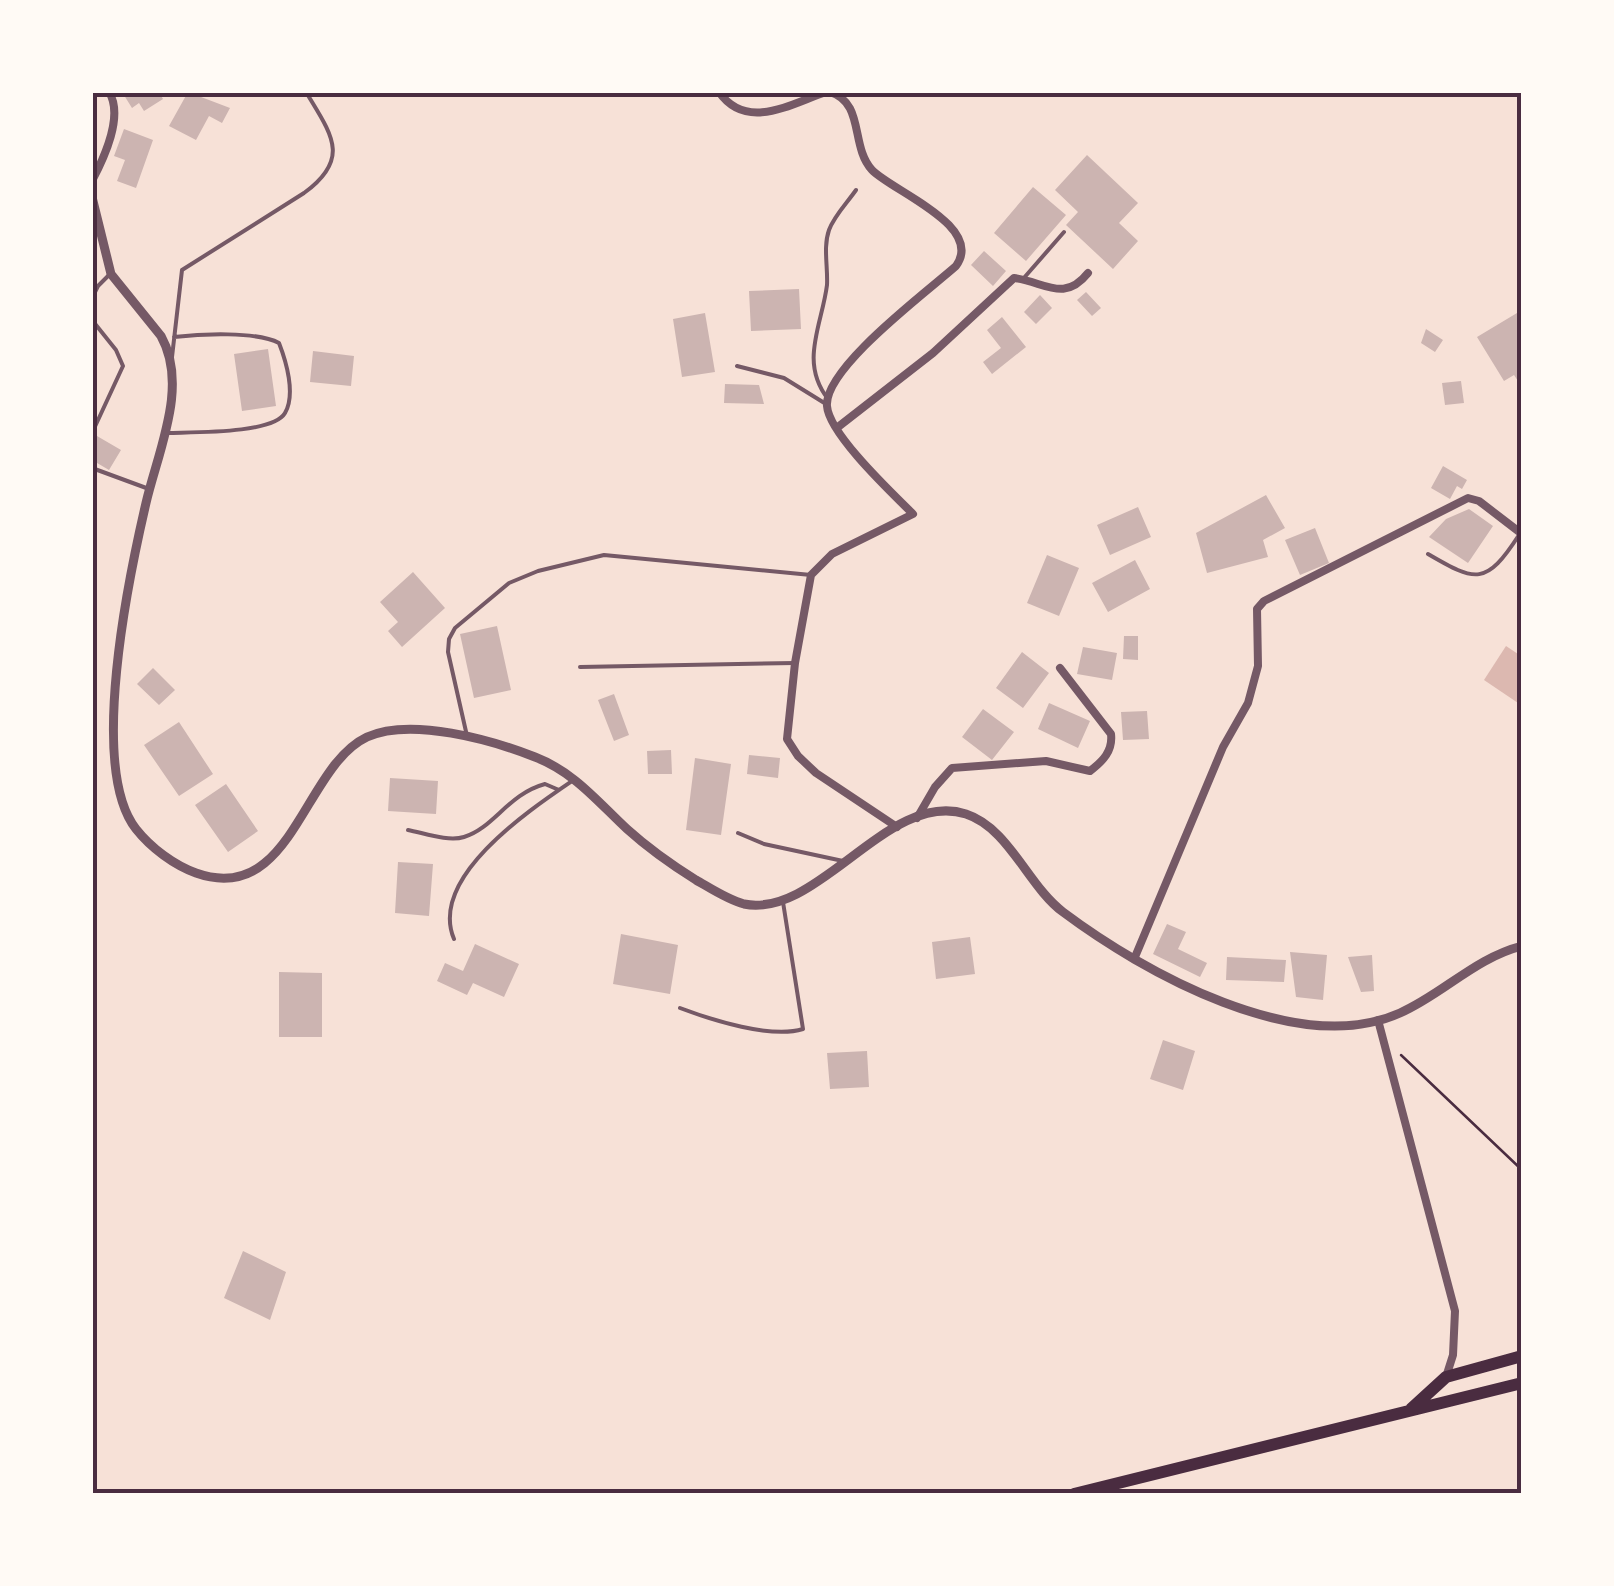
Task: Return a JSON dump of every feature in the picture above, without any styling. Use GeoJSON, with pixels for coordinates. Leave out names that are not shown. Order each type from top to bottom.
{"type":"FeatureCollection","features":[{"type":"Feature","properties":{"kind":"highway"},"geometry":{"type":"LineString","coordinates":[[1409,1411],[1446,1377],[1522,1356]]}},
{"type":"Feature","properties":{"kind":"highway"},"geometry":{"type":"LineString","coordinates":[[1074,1494],[1522,1383]]}},
{"type":"Feature","properties":{"kind":"street"},"geometry":{"type":"LineString","coordinates":[[92,181],[102,163],[115,112],[109,92]]}},
{"type":"Feature","properties":{"kind":"street"},"geometry":{"type":"LineString","coordinates":[[719,92],[733,107],[772,113],[834,93],[853,110],[863,157],[873,171],[942,218],[958,240],[961,258],[855,354],[827,401],[852,449],[912,514],[832,554],[811,575],[787,739],[816,773],[897,827]]}},
{"type":"Feature","properties":{"kind":"street"},"geometry":{"type":"LineString","coordinates":[[92,197],[111,274],[161,336],[173,378],[123,631],[113,718],[116,784],[124,808],[137,830],[167,858],[212,878],[242,876],[258,868],[284,844],[349,750],[365,738],[389,730],[467,736],[534,756],[576,778],[632,833],[709,888],[745,904],[783,902],[897,827],[917,819],[939,811],[970,815],[994,832],[1053,904],[1193,992],[1264,1016],[1323,1024],[1378,1020],[1402,1013],[1501,952],[1522,946]]}},
{"type":"Feature","properties":{"kind":"street"},"geometry":{"type":"LineString","coordinates":[[838,427],[933,353],[1009,281],[1023,279],[1062,290],[1077,287],[1088,273]]}},
{"type":"Feature","properties":{"kind":"street"},"geometry":{"type":"LineString","coordinates":[[1135,957],[1223,746],[1248,703],[1258,666],[1258,609],[1264,601],[1468,498],[1479,501],[1521,534]]}},
{"type":"Feature","properties":{"kind":"street"},"geometry":{"type":"LineString","coordinates":[[917,819],[934,787],[952,768],[1046,761],[1090,771],[1106,756],[1112,744],[1111,734],[1060,668]]}},
{"type":"Feature","properties":{"kind":"street"},"geometry":{"type":"LineString","coordinates":[[1378,1020],[1455,1310],[1453,1356],[1446,1377]]}},
{"type":"Feature","properties":{"kind":"lane"},"geometry":{"type":"LineString","coordinates":[[171,362],[182,270],[304,193],[330,167],[334,144],[306,92]]}},
{"type":"Feature","properties":{"kind":"lane"},"geometry":{"type":"LineString","coordinates":[[827,401],[813,371],[815,335],[827,282],[827,238],[830,226],[856,190]]}},
{"type":"Feature","properties":{"kind":"lane"},"geometry":{"type":"LineString","coordinates":[[1023,279],[1064,232]]}},
{"type":"Feature","properties":{"kind":"lane"},"geometry":{"type":"LineString","coordinates":[[92,298],[111,274]]}},
{"type":"Feature","properties":{"kind":"lane"},"geometry":{"type":"LineString","coordinates":[[92,320],[116,350],[123,366],[92,434]]}},
{"type":"Feature","properties":{"kind":"lane"},"geometry":{"type":"LineString","coordinates":[[164,433],[274,422],[285,413],[288,399],[287,365],[279,342],[265,335],[233,337],[211,333],[174,337]]}},
{"type":"Feature","properties":{"kind":"lane"},"geometry":{"type":"LineString","coordinates":[[737,366],[784,378],[827,401]]}},
{"type":"Feature","properties":{"kind":"lane"},"geometry":{"type":"LineString","coordinates":[[92,468],[149,489]]}},
{"type":"Feature","properties":{"kind":"lane"},"geometry":{"type":"LineString","coordinates":[[1428,554],[1466,576],[1478,576],[1498,563],[1521,534]]}},
{"type":"Feature","properties":{"kind":"lane"},"geometry":{"type":"LineString","coordinates":[[467,736],[448,652],[449,639],[455,628],[509,583],[538,571],[604,556],[811,575]]}},
{"type":"Feature","properties":{"kind":"lane"},"geometry":{"type":"LineString","coordinates":[[580,667],[796,663]]}},
{"type":"Feature","properties":{"kind":"lane"},"geometry":{"type":"LineString","coordinates":[[454,939],[448,912],[471,868],[518,819],[576,778]]}},
{"type":"Feature","properties":{"kind":"lane"},"geometry":{"type":"LineString","coordinates":[[408,830],[460,838],[474,832],[522,793],[545,784],[558,790]]}},
{"type":"Feature","properties":{"kind":"lane"},"geometry":{"type":"LineString","coordinates":[[738,833],[764,844],[843,861]]}},
{"type":"Feature","properties":{"kind":"lane"},"geometry":{"type":"LineString","coordinates":[[680,1008],[751,1027],[789,1033],[803,1029],[783,902]]}},
{"type":"Feature","properties":{"kind":"path"},"geometry":{"type":"LineString","coordinates":[[1400,1054],[1522,1170]]}},
{"type":"Feature","properties":{"kind":"shaded area"},"geometry":{"type":"Polygon","coordinates":[[[1506,646],[1521,656],[1521,705],[1484,680],[1506,646]]]}},
{"type":"Feature","properties":{"kind":"building"},"geometry":{"type":"Polygon","coordinates":[[[122,92],[159,92],[163,99],[144,111],[139,103],[132,108],[122,92]]]}},
{"type":"Feature","properties":{"kind":"building"},"geometry":{"type":"Polygon","coordinates":[[[188,92],[230,108],[222,123],[209,116],[196,140],[169,126],[188,92]]]}},
{"type":"Feature","properties":{"kind":"building"},"geometry":{"type":"Polygon","coordinates":[[[124,129],[153,140],[136,188],[117,181],[125,160],[114,156],[124,129]]]}},
{"type":"Feature","properties":{"kind":"building"},"geometry":{"type":"Polygon","coordinates":[[[1087,155],[1138,203],[1119,223],[1138,241],[1113,269],[1066,225],[1078,212],[1055,190],[1087,155]]]}},
{"type":"Feature","properties":{"kind":"building"},"geometry":{"type":"Polygon","coordinates":[[[1033,187],[1066,215],[1026,261],[994,233],[1033,187]]]}},
{"type":"Feature","properties":{"kind":"building"},"geometry":{"type":"Polygon","coordinates":[[[984,251],[1006,271],[993,286],[971,265],[984,251]]]}},
{"type":"Feature","properties":{"kind":"building"},"geometry":{"type":"Polygon","coordinates":[[[799,289],[801,329],[751,331],[749,291],[799,289]]]}},
{"type":"Feature","properties":{"kind":"building"},"geometry":{"type":"Polygon","coordinates":[[[1086,292],[1101,308],[1092,316],[1077,300],[1086,292]]]}},
{"type":"Feature","properties":{"kind":"building"},"geometry":{"type":"Polygon","coordinates":[[[1040,295],[1052,308],[1036,324],[1024,312],[1040,295]]]}},
{"type":"Feature","properties":{"kind":"building"},"geometry":{"type":"Polygon","coordinates":[[[1522,310],[1522,387],[1514,375],[1504,381],[1477,337],[1522,310]]]}},
{"type":"Feature","properties":{"kind":"building"},"geometry":{"type":"Polygon","coordinates":[[[705,313],[715,372],[682,377],[673,319],[705,313]]]}},
{"type":"Feature","properties":{"kind":"building"},"geometry":{"type":"Polygon","coordinates":[[[1002,317],[1026,347],[992,374],[983,362],[1001,348],[987,330],[1002,317]]]}},
{"type":"Feature","properties":{"kind":"building"},"geometry":{"type":"Polygon","coordinates":[[[1426,329],[1443,340],[1435,352],[1421,343],[1426,329]]]}},
{"type":"Feature","properties":{"kind":"building"},"geometry":{"type":"Polygon","coordinates":[[[268,349],[276,406],[242,411],[234,354],[268,349]]]}},
{"type":"Feature","properties":{"kind":"building"},"geometry":{"type":"Polygon","coordinates":[[[313,351],[354,356],[351,386],[310,382],[313,351]]]}},
{"type":"Feature","properties":{"kind":"building"},"geometry":{"type":"Polygon","coordinates":[[[1461,381],[1464,403],[1445,405],[1442,383],[1461,381]]]}},
{"type":"Feature","properties":{"kind":"building"},"geometry":{"type":"Polygon","coordinates":[[[725,384],[759,385],[764,404],[724,403],[725,384]]]}},
{"type":"Feature","properties":{"kind":"building"},"geometry":{"type":"Polygon","coordinates":[[[97,436],[121,450],[109,470],[92,460],[92,444],[97,436]]]}},
{"type":"Feature","properties":{"kind":"building"},"geometry":{"type":"Polygon","coordinates":[[[1443,466],[1467,480],[1462,489],[1457,486],[1450,499],[1431,488],[1443,466]]]}},
{"type":"Feature","properties":{"kind":"building"},"geometry":{"type":"Polygon","coordinates":[[[1266,495],[1285,528],[1263,540],[1268,557],[1207,573],[1196,533],[1266,495]]]}},
{"type":"Feature","properties":{"kind":"building"},"geometry":{"type":"Polygon","coordinates":[[[1138,507],[1151,537],[1110,555],[1097,525],[1138,507]]]}},
{"type":"Feature","properties":{"kind":"building"},"geometry":{"type":"Polygon","coordinates":[[[1469,509],[1493,526],[1468,563],[1429,537],[1446,519],[1469,509]]]}},
{"type":"Feature","properties":{"kind":"building"},"geometry":{"type":"Polygon","coordinates":[[[1315,528],[1329,563],[1300,575],[1285,540],[1315,528]]]}},
{"type":"Feature","properties":{"kind":"building"},"geometry":{"type":"Polygon","coordinates":[[[1047,555],[1079,568],[1059,616],[1027,603],[1047,555]]]}},
{"type":"Feature","properties":{"kind":"building"},"geometry":{"type":"Polygon","coordinates":[[[1135,560],[1150,589],[1108,612],[1092,583],[1135,560]]]}},
{"type":"Feature","properties":{"kind":"building"},"geometry":{"type":"Polygon","coordinates":[[[413,572],[445,608],[402,647],[388,631],[398,622],[380,602],[413,572]]]}},
{"type":"Feature","properties":{"kind":"building"},"geometry":{"type":"Polygon","coordinates":[[[497,626],[511,690],[474,698],[460,634],[497,626]]]}},
{"type":"Feature","properties":{"kind":"building"},"geometry":{"type":"Polygon","coordinates":[[[1124,636],[1138,636],[1138,660],[1123,659],[1124,636]]]}},
{"type":"Feature","properties":{"kind":"building"},"geometry":{"type":"Polygon","coordinates":[[[1083,647],[1117,653],[1112,680],[1077,674],[1083,647]]]}},
{"type":"Feature","properties":{"kind":"building"},"geometry":{"type":"Polygon","coordinates":[[[1022,652],[1049,673],[1023,708],[996,688],[1022,652]]]}},
{"type":"Feature","properties":{"kind":"building"},"geometry":{"type":"Polygon","coordinates":[[[153,668],[175,690],[159,705],[137,684],[153,668]]]}},
{"type":"Feature","properties":{"kind":"building"},"geometry":{"type":"Polygon","coordinates":[[[614,694],[629,735],[614,741],[598,700],[614,694]]]}},
{"type":"Feature","properties":{"kind":"building"},"geometry":{"type":"Polygon","coordinates":[[[1049,703],[1090,721],[1078,748],[1038,729],[1049,703]]]}},
{"type":"Feature","properties":{"kind":"building"},"geometry":{"type":"Polygon","coordinates":[[[983,709],[1014,732],[992,760],[962,737],[983,709]]]}},
{"type":"Feature","properties":{"kind":"building"},"geometry":{"type":"Polygon","coordinates":[[[1147,711],[1149,739],[1123,740],[1121,712],[1147,711]]]}},
{"type":"Feature","properties":{"kind":"building"},"geometry":{"type":"Polygon","coordinates":[[[179,722],[213,774],[179,796],[144,745],[179,722]]]}},
{"type":"Feature","properties":{"kind":"building"},"geometry":{"type":"Polygon","coordinates":[[[671,750],[672,774],[648,774],[647,751],[671,750]]]}},
{"type":"Feature","properties":{"kind":"building"},"geometry":{"type":"Polygon","coordinates":[[[749,755],[780,758],[778,778],[747,774],[749,755]]]}},
{"type":"Feature","properties":{"kind":"building"},"geometry":{"type":"Polygon","coordinates":[[[695,758],[731,764],[721,835],[686,830],[695,758]]]}},
{"type":"Feature","properties":{"kind":"building"},"geometry":{"type":"Polygon","coordinates":[[[390,778],[438,781],[436,814],[388,811],[390,778]]]}},
{"type":"Feature","properties":{"kind":"building"},"geometry":{"type":"Polygon","coordinates":[[[226,784],[258,831],[228,852],[195,805],[226,784]]]}},
{"type":"Feature","properties":{"kind":"building"},"geometry":{"type":"Polygon","coordinates":[[[398,862],[433,864],[429,916],[395,913],[398,862]]]}},
{"type":"Feature","properties":{"kind":"building"},"geometry":{"type":"Polygon","coordinates":[[[1167,924],[1186,932],[1178,949],[1207,963],[1200,977],[1153,954],[1167,924]]]}},
{"type":"Feature","properties":{"kind":"building"},"geometry":{"type":"Polygon","coordinates":[[[621,934],[678,945],[670,994],[613,984],[621,934]]]}},
{"type":"Feature","properties":{"kind":"building"},"geometry":{"type":"Polygon","coordinates":[[[970,937],[975,974],[936,979],[932,942],[970,937]]]}},
{"type":"Feature","properties":{"kind":"building"},"geometry":{"type":"Polygon","coordinates":[[[475,944],[519,964],[504,997],[473,983],[467,995],[437,981],[445,963],[463,971],[475,944]]]}},
{"type":"Feature","properties":{"kind":"building"},"geometry":{"type":"Polygon","coordinates":[[[1290,952],[1327,955],[1323,1000],[1296,997],[1290,952]]]}},
{"type":"Feature","properties":{"kind":"building"},"geometry":{"type":"Polygon","coordinates":[[[1372,955],[1374,991],[1361,992],[1348,957],[1372,955]]]}},
{"type":"Feature","properties":{"kind":"building"},"geometry":{"type":"Polygon","coordinates":[[[1227,957],[1286,960],[1284,982],[1226,980],[1227,957]]]}},
{"type":"Feature","properties":{"kind":"building"},"geometry":{"type":"Polygon","coordinates":[[[279,972],[322,973],[322,1037],[279,1037],[279,972]]]}},
{"type":"Feature","properties":{"kind":"building"},"geometry":{"type":"Polygon","coordinates":[[[1163,1040],[1195,1051],[1183,1090],[1150,1079],[1163,1040]]]}},
{"type":"Feature","properties":{"kind":"building"},"geometry":{"type":"Polygon","coordinates":[[[867,1051],[869,1087],[830,1089],[827,1053],[867,1051]]]}},
{"type":"Feature","properties":{"kind":"building"},"geometry":{"type":"Polygon","coordinates":[[[243,1251],[286,1272],[270,1320],[224,1298],[243,1251]]]}}]}
